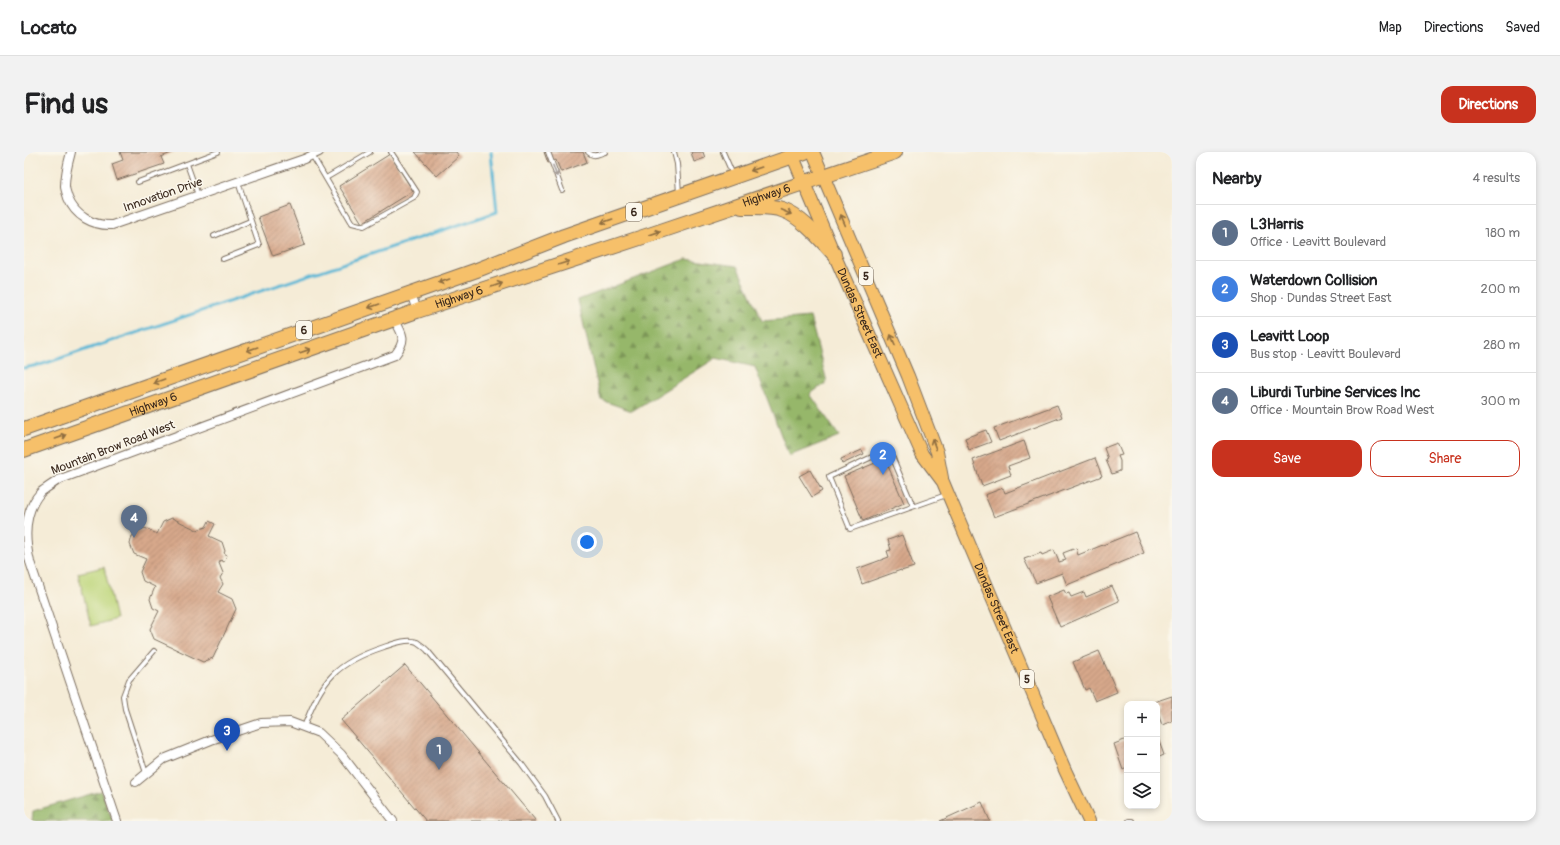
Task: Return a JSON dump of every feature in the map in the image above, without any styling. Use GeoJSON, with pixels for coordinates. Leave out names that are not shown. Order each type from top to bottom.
{"type":"FeatureCollection","features":[{"type":"Feature","properties":{"kind":"highway","name":"Highway 6"},"geometry":{"type":"LineString","coordinates":[[24,450],[417,311],[896,152]]}},
{"type":"Feature","properties":{"kind":"highway","name":"Highway 6"},"geometry":{"type":"LineString","coordinates":[[24,429],[477,270],[564,236],[796,154]]}},
{"type":"Feature","properties":{"kind":"highway"},"geometry":{"type":"LineString","coordinates":[[733,206],[775,208],[790,213],[804,224],[834,254]]}},
{"type":"Feature","properties":{"kind":"main road","name":"5"},"geometry":{"type":"LineString","coordinates":[[814,152],[824,177]]}},
{"type":"Feature","properties":{"kind":"main road","name":"5"},"geometry":{"type":"LineString","coordinates":[[796,154],[804,183]]}},
{"type":"Feature","properties":{"kind":"main road","name":"Dundas Street East"},"geometry":{"type":"LineString","coordinates":[[824,177],[908,376],[937,452],[943,482],[1062,763],[1089,821]]}},
{"type":"Feature","properties":{"kind":"main road","name":"Dundas Street East"},"geometry":{"type":"LineString","coordinates":[[804,183],[922,454],[943,482]]}},
{"type":"Feature","properties":{"kind":"street","name":"Innovation Drive"},"geometry":{"type":"LineString","coordinates":[[71,152],[64,187],[73,208],[81,216],[102,226],[112,225],[316,154]]}},
{"type":"Feature","properties":{"kind":"street"},"geometry":{"type":"LineString","coordinates":[[411,293],[417,311]]}},
{"type":"Feature","properties":{"kind":"street","name":"Mountain Brow Road West"},"geometry":{"type":"LineString","coordinates":[[116,821],[30,562],[24,538],[26,512],[39,493],[58,480],[395,355],[403,342],[402,333],[394,319]]}},
{"type":"Feature","properties":{"kind":"street"},"geometry":{"type":"LineString","coordinates":[[136,782],[164,759],[211,740],[261,723],[290,722],[319,733],[341,754],[393,821]]}},
{"type":"Feature","properties":{"kind":"lane"},"geometry":{"type":"LineString","coordinates":[[138,182],[218,152]]}},
{"type":"Feature","properties":{"kind":"lane"},"geometry":{"type":"LineString","coordinates":[[326,178],[370,152]]}},
{"type":"Feature","properties":{"kind":"lane"},"geometry":{"type":"LineString","coordinates":[[316,154],[326,178],[352,223],[364,226],[414,198],[417,192],[391,152]]}},
{"type":"Feature","properties":{"kind":"lane"},"geometry":{"type":"LineString","coordinates":[[548,152],[562,190]]}},
{"type":"Feature","properties":{"kind":"lane"},"geometry":{"type":"LineString","coordinates":[[588,152],[594,156],[605,152]]}},
{"type":"Feature","properties":{"kind":"lane"},"geometry":{"type":"LineString","coordinates":[[674,152],[677,164],[679,196]]}},
{"type":"Feature","properties":{"kind":"lane"},"geometry":{"type":"LineString","coordinates":[[723,152],[734,176]]}},
{"type":"Feature","properties":{"kind":"lane"},"geometry":{"type":"LineString","coordinates":[[187,164],[198,195]]}},
{"type":"Feature","properties":{"kind":"lane"},"geometry":{"type":"LineString","coordinates":[[223,259],[258,245],[238,182]]}},
{"type":"Feature","properties":{"kind":"lane"},"geometry":{"type":"LineString","coordinates":[[214,236],[250,221]]}},
{"type":"Feature","properties":{"kind":"lane"},"geometry":{"type":"LineString","coordinates":[[913,506],[889,449],[829,477],[850,530],[948,494]]}},
{"type":"Feature","properties":{"kind":"lane"},"geometry":{"type":"LineString","coordinates":[[304,728],[314,701],[323,687],[344,664],[364,653],[389,645],[404,641],[416,642],[427,650],[521,763],[545,796],[558,821]]}},
{"type":"Feature","properties":{"kind":"lane"},"geometry":{"type":"LineString","coordinates":[[146,773],[125,709],[123,696],[129,680],[154,651]]}},
{"type":"Feature","properties":{"kind":"green space"},"geometry":{"type":"Polygon","coordinates":[[[686,259],[737,266],[762,321],[810,317],[827,382],[810,394],[839,436],[789,456],[755,367],[716,358],[632,411],[601,400],[578,300],[686,259]]]}},
{"type":"Feature","properties":{"kind":"green space"},"geometry":{"type":"Polygon","coordinates":[[[104,567],[116,619],[91,626],[78,573],[104,567]]]}},
{"type":"Feature","properties":{"kind":"green space"},"geometry":{"type":"Polygon","coordinates":[[[101,791],[113,821],[32,821],[33,811],[101,791]]]}},
{"type":"Feature","properties":{"kind":"building"},"geometry":{"type":"Polygon","coordinates":[[[120,152],[174,152],[161,157],[164,164],[117,180],[112,164],[123,160],[120,152]]]}},
{"type":"Feature","properties":{"kind":"building"},"geometry":{"type":"Polygon","coordinates":[[[415,152],[456,152],[459,156],[437,176],[415,152]]]}},
{"type":"Feature","properties":{"kind":"building"},"geometry":{"type":"Polygon","coordinates":[[[544,152],[583,152],[587,162],[561,172],[556,160],[548,163],[544,152]]]}},
{"type":"Feature","properties":{"kind":"building"},"geometry":{"type":"Polygon","coordinates":[[[691,152],[703,152],[705,158],[694,162],[691,152]]]}},
{"type":"Feature","properties":{"kind":"building"},"geometry":{"type":"Polygon","coordinates":[[[390,154],[413,191],[362,223],[339,186],[390,154]]]}},
{"type":"Feature","properties":{"kind":"building"},"geometry":{"type":"Polygon","coordinates":[[[290,205],[305,245],[273,256],[258,217],[290,205]]]}},
{"type":"Feature","properties":{"kind":"building"},"geometry":{"type":"Polygon","coordinates":[[[1057,405],[1062,417],[999,441],[994,428],[1057,405]]]}},
{"type":"Feature","properties":{"kind":"building"},"geometry":{"type":"Polygon","coordinates":[[[986,430],[991,442],[969,450],[965,438],[986,430]]]}},
{"type":"Feature","properties":{"kind":"building"},"geometry":{"type":"Polygon","coordinates":[[[1024,441],[1030,458],[1008,466],[1011,475],[982,486],[973,460],[1024,441]]]}},
{"type":"Feature","properties":{"kind":"building"},"geometry":{"type":"Polygon","coordinates":[[[1117,443],[1122,455],[1118,456],[1120,461],[1120,471],[1112,474],[1106,460],[1108,459],[1104,448],[1117,443]]]}},
{"type":"Feature","properties":{"kind":"building"},"geometry":{"type":"Polygon","coordinates":[[[862,450],[864,454],[842,464],[841,459],[862,450]]]}},
{"type":"Feature","properties":{"kind":"building"},"geometry":{"type":"Polygon","coordinates":[[[1095,458],[1102,476],[994,517],[985,495],[1003,488],[1005,493],[1095,458]]]}},
{"type":"Feature","properties":{"kind":"building"},"geometry":{"type":"Polygon","coordinates":[[[885,459],[904,503],[863,521],[844,476],[885,459]]]}},
{"type":"Feature","properties":{"kind":"building"},"geometry":{"type":"Polygon","coordinates":[[[810,470],[822,491],[812,497],[799,476],[810,470]]]}},
{"type":"Feature","properties":{"kind":"building"},"geometry":{"type":"Polygon","coordinates":[[[172,518],[197,530],[206,527],[209,521],[215,524],[209,536],[222,542],[225,551],[224,553],[227,555],[224,562],[221,560],[219,563],[223,573],[220,578],[223,584],[218,592],[232,599],[236,609],[213,658],[203,662],[154,639],[150,629],[159,611],[153,608],[150,599],[155,587],[143,581],[140,572],[146,559],[134,554],[130,544],[132,536],[136,532],[145,528],[157,534],[163,522],[172,518]]]}},
{"type":"Feature","properties":{"kind":"building"},"geometry":{"type":"Polygon","coordinates":[[[1135,532],[1144,553],[1067,585],[1062,573],[1036,583],[1024,559],[1041,553],[1042,555],[1054,550],[1059,562],[1066,560],[1063,553],[1076,548],[1078,555],[1135,532]]]}},
{"type":"Feature","properties":{"kind":"building"},"geometry":{"type":"Polygon","coordinates":[[[902,535],[914,567],[862,584],[857,569],[889,557],[887,551],[891,550],[888,540],[902,535]]]}},
{"type":"Feature","properties":{"kind":"building"},"geometry":{"type":"Polygon","coordinates":[[[1112,586],[1119,601],[1060,627],[1047,597],[1064,590],[1066,594],[1069,593],[1071,597],[1084,592],[1086,597],[1112,586]]]}},
{"type":"Feature","properties":{"kind":"building"},"geometry":{"type":"Polygon","coordinates":[[[1099,651],[1117,692],[1095,701],[1089,688],[1085,690],[1073,662],[1099,651]]]}},
{"type":"Feature","properties":{"kind":"building"},"geometry":{"type":"Polygon","coordinates":[[[405,665],[536,821],[426,821],[341,720],[405,665]]]}},
{"type":"Feature","properties":{"kind":"building"},"geometry":{"type":"Polygon","coordinates":[[[1172,696],[1172,721],[1162,725],[1160,719],[1160,701],[1157,701],[1172,696]]]}},
{"type":"Feature","properties":{"kind":"building"},"geometry":{"type":"Polygon","coordinates":[[[1124,740],[1123,770],[1114,744],[1124,740]]]}},
{"type":"Feature","properties":{"kind":"building"},"geometry":{"type":"Polygon","coordinates":[[[1160,744],[1164,755],[1160,757],[1160,744]]]}},
{"type":"Feature","properties":{"kind":"building"},"geometry":{"type":"Polygon","coordinates":[[[982,802],[990,821],[940,821],[982,802]]]}},
{"type":"Feature","properties":{"kind":"waterway"},"geometry":{"type":"LineString","coordinates":[[24,368],[43,364],[497,212],[491,152]]}},
{"type":"Feature","properties":{"kind":"place","name":"Waterdown Collision"},"geometry":{"type":"Point","coordinates":[883,475]}},
{"type":"Feature","properties":{"kind":"place","name":"Liburdi Turbine Services Inc"},"geometry":{"type":"Point","coordinates":[134,538]}},
{"type":"Feature","properties":{"kind":"place","name":"Leavitt Loop"},"geometry":{"type":"Point","coordinates":[227,751]}},
{"type":"Feature","properties":{"kind":"place","name":"L3Harris"},"geometry":{"type":"Point","coordinates":[439,770]}}]}
